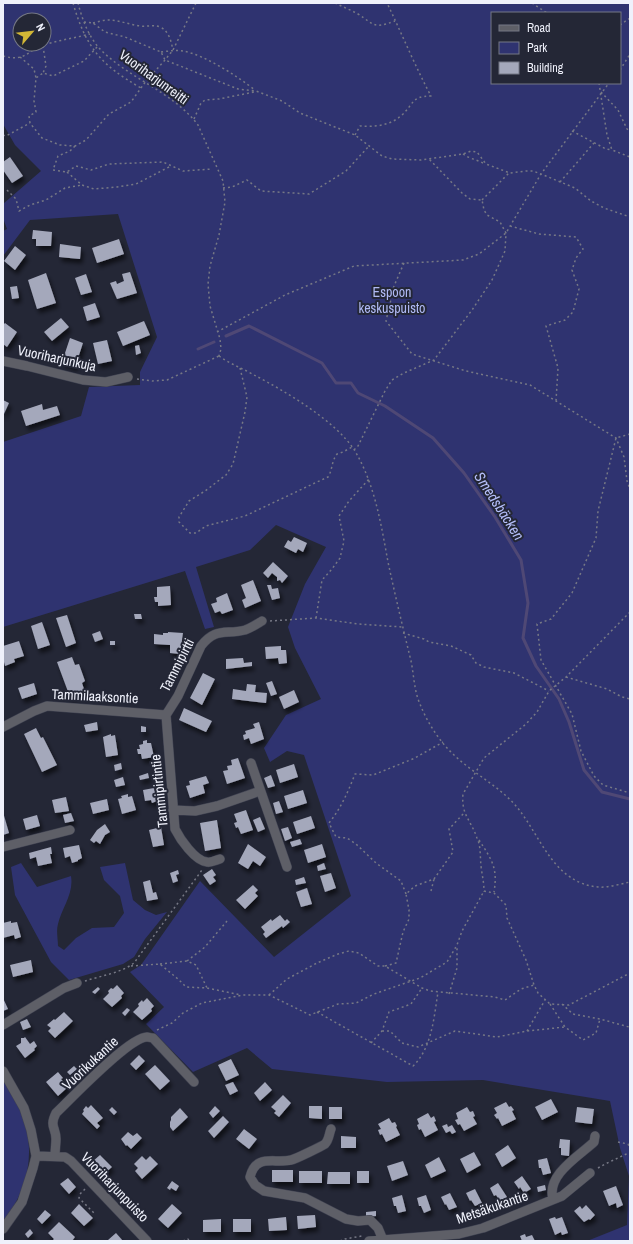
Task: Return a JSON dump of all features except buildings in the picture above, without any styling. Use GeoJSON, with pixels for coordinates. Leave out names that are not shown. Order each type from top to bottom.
{"type":"FeatureCollection","features":[{"type":"Feature","properties":{"kind":"street","name":"Vuoriharjunkuja"},"geometry":{"type":"LineString","coordinates":[[3,361],[83,380],[106,382],[128,377]]}},
{"type":"Feature","properties":{"kind":"street","name":"Tammipirtti"},"geometry":{"type":"LineString","coordinates":[[166,715],[178,696],[201,646],[206,640],[212,635],[220,632],[245,630],[262,621]]}},
{"type":"Feature","properties":{"kind":"street","name":"Tammilaaksontie"},"geometry":{"type":"LineString","coordinates":[[3,727],[47,706],[166,715]]}},
{"type":"Feature","properties":{"kind":"street","name":"Tammipirtintie"},"geometry":{"type":"LineString","coordinates":[[166,715],[175,829],[181,840],[199,858],[207,862]]}},
{"type":"Feature","properties":{"kind":"street"},"geometry":{"type":"LineString","coordinates":[[251,763],[287,867]]}},
{"type":"Feature","properties":{"kind":"street"},"geometry":{"type":"LineString","coordinates":[[173,810],[194,811],[217,806],[260,791]]}},
{"type":"Feature","properties":{"kind":"street"},"geometry":{"type":"LineString","coordinates":[[3,847],[70,830]]}},
{"type":"Feature","properties":{"kind":"street"},"geometry":{"type":"LineString","coordinates":[[207,862],[220,860]]}},
{"type":"Feature","properties":{"kind":"street"},"geometry":{"type":"LineString","coordinates":[[3,1025],[64,988],[77,983]]}},
{"type":"Feature","properties":{"kind":"street"},"geometry":{"type":"LineString","coordinates":[[146,1036],[153,1038],[194,1082]]}},
{"type":"Feature","properties":{"kind":"street","name":"Vuorikukantie"},"geometry":{"type":"LineString","coordinates":[[55,1156],[56,1138],[52,1120],[56,1113],[118,1053],[135,1041],[146,1036]]}},
{"type":"Feature","properties":{"kind":"street"},"geometry":{"type":"LineString","coordinates":[[3,1071],[24,1108],[31,1130],[36,1156],[22,1202],[3,1229]]}},
{"type":"Feature","properties":{"kind":"street"},"geometry":{"type":"LineString","coordinates":[[331,1129],[329,1138],[325,1144],[290,1160],[266,1161],[259,1163],[252,1168],[250,1177],[255,1185],[264,1191],[305,1198],[346,1219],[358,1221],[370,1220],[378,1228],[383,1240]]}},
{"type":"Feature","properties":{"kind":"street"},"geometry":{"type":"LineString","coordinates":[[553,1200],[553,1186],[562,1170],[594,1142],[595,1136]]}},
{"type":"Feature","properties":{"kind":"street","name":"Vuoriharjunpuisto"},"geometry":{"type":"LineString","coordinates":[[36,1156],[65,1157],[71,1161],[147,1241]]}},
{"type":"Feature","properties":{"kind":"street","name":"Metsäkukantie"},"geometry":{"type":"LineString","coordinates":[[367,1238],[383,1240],[459,1234],[483,1228],[562,1196],[590,1172]]}},
{"type":"Feature","properties":{"kind":"path"},"geometry":{"type":"LineString","coordinates":[[73,3],[84,35],[100,59],[114,71],[141,88]]}},
{"type":"Feature","properties":{"kind":"path","name":"Vuoriharjunreitti"},"geometry":{"type":"LineString","coordinates":[[78,3],[84,22],[98,47],[120,65],[146,81],[178,104],[194,119],[223,181],[225,202],[210,266],[208,284],[210,306],[221,349],[219,356]]}},
{"type":"Feature","properties":{"kind":"path"},"geometry":{"type":"LineString","coordinates":[[171,166],[136,184],[118,188],[94,189],[82,185],[67,172],[53,170],[58,156],[70,151],[75,146],[86,140],[109,114],[131,102],[146,81],[173,50],[196,3]]}},
{"type":"Feature","properties":{"kind":"path"},"geometry":{"type":"LineString","coordinates":[[335,3],[358,14],[371,24],[383,25],[395,21]]}},
{"type":"Feature","properties":{"kind":"path"},"geometry":{"type":"LineString","coordinates":[[355,135],[360,126],[371,127],[387,124],[401,116],[416,99],[421,96],[431,96],[387,3]]}},
{"type":"Feature","properties":{"kind":"path"},"geometry":{"type":"LineString","coordinates":[[532,3],[546,12]]}},
{"type":"Feature","properties":{"kind":"path"},"geometry":{"type":"LineString","coordinates":[[621,24],[630,18]]}},
{"type":"Feature","properties":{"kind":"path"},"geometry":{"type":"LineString","coordinates":[[84,22],[93,23],[108,20],[136,26],[153,25],[160,27],[171,39],[173,50]]}},
{"type":"Feature","properties":{"kind":"path"},"geometry":{"type":"LineString","coordinates":[[93,23],[106,32],[124,36],[161,52],[173,50],[184,51],[201,57],[246,83],[256,91]]}},
{"type":"Feature","properties":{"kind":"path"},"geometry":{"type":"LineString","coordinates":[[52,44],[90,34]]}},
{"type":"Feature","properties":{"kind":"path"},"geometry":{"type":"LineString","coordinates":[[43,72],[53,76],[84,61],[98,47]]}},
{"type":"Feature","properties":{"kind":"path"},"geometry":{"type":"LineString","coordinates":[[3,56],[12,58],[20,57],[32,52]]}},
{"type":"Feature","properties":{"kind":"path"},"geometry":{"type":"LineString","coordinates":[[36,78],[43,72],[46,66],[44,52]]}},
{"type":"Feature","properties":{"kind":"path"},"geometry":{"type":"LineString","coordinates":[[161,52],[165,60],[238,89],[256,91],[282,101],[300,113],[355,135],[382,156],[392,160],[420,160],[463,154],[471,150],[477,152],[486,164]]}},
{"type":"Feature","properties":{"kind":"path"},"geometry":{"type":"LineString","coordinates":[[621,68],[630,54]]}},
{"type":"Feature","properties":{"kind":"path"},"geometry":{"type":"LineString","coordinates":[[20,57],[34,69],[36,78],[34,101],[36,112],[29,116],[30,123],[42,138],[60,145],[75,146]]}},
{"type":"Feature","properties":{"kind":"path"},"geometry":{"type":"LineString","coordinates":[[599,84],[607,135],[612,150]]}},
{"type":"Feature","properties":{"kind":"path"},"geometry":{"type":"LineString","coordinates":[[217,332],[285,295],[354,266],[462,260],[479,254],[506,233],[541,174],[608,84]]}},
{"type":"Feature","properties":{"kind":"path"},"geometry":{"type":"LineString","coordinates":[[194,119],[201,103],[205,100],[219,99],[256,91]]}},
{"type":"Feature","properties":{"kind":"path"},"geometry":{"type":"LineString","coordinates":[[601,92],[618,110],[627,129],[630,131]]}},
{"type":"Feature","properties":{"kind":"path"},"geometry":{"type":"LineString","coordinates":[[3,135],[6,136],[30,123]]}},
{"type":"Feature","properties":{"kind":"path"},"geometry":{"type":"LineString","coordinates":[[572,131],[606,149],[630,157]]}},
{"type":"Feature","properties":{"kind":"path"},"geometry":{"type":"LineString","coordinates":[[560,182],[594,143]]}},
{"type":"Feature","properties":{"kind":"path"},"geometry":{"type":"LineString","coordinates":[[224,188],[232,187],[247,180],[261,191],[309,194],[346,171],[369,146]]}},
{"type":"Feature","properties":{"kind":"path"},"geometry":{"type":"LineString","coordinates":[[463,154],[471,159],[478,160],[510,173],[533,171],[541,174],[575,188],[591,201],[604,208],[630,217]]}},
{"type":"Feature","properties":{"kind":"path"},"geometry":{"type":"LineString","coordinates":[[428,158],[462,193],[470,199],[482,200],[510,173]]}},
{"type":"Feature","properties":{"kind":"path"},"geometry":{"type":"LineString","coordinates":[[67,172],[76,166],[90,170],[108,164],[163,162],[183,172],[212,169]]}},
{"type":"Feature","properties":{"kind":"path"},"geometry":{"type":"LineString","coordinates":[[7,190],[16,199],[19,211],[30,205],[46,200],[65,188],[82,185]]}},
{"type":"Feature","properties":{"kind":"path"},"geometry":{"type":"LineString","coordinates":[[354,450],[358,446],[392,380],[404,372],[434,360],[472,310],[492,280],[505,251],[506,233],[500,222],[487,215],[484,210],[482,200]]}},
{"type":"Feature","properties":{"kind":"path"},"geometry":{"type":"LineString","coordinates":[[510,226],[538,234],[576,237],[582,249],[576,258],[572,270],[579,289],[573,312],[565,320],[546,326],[558,368],[556,401]]}},
{"type":"Feature","properties":{"kind":"path"},"geometry":{"type":"LineString","coordinates":[[404,263],[394,286],[386,321],[412,354],[466,371],[530,385],[616,438],[624,457],[627,481],[630,489]]}},
{"type":"Feature","properties":{"kind":"path"},"geometry":{"type":"LineString","coordinates":[[128,377],[152,381],[167,380],[219,356],[276,387],[330,424],[352,447],[369,479],[378,509],[403,633],[419,702],[432,729],[454,755],[477,772],[519,809],[553,862],[564,872],[577,881],[598,887],[630,882]]}},
{"type":"Feature","properties":{"kind":"path"},"geometry":{"type":"LineString","coordinates":[[240,368],[247,397],[245,412],[232,464],[226,475],[189,501],[179,517],[179,522],[190,532],[196,533],[206,526],[245,516],[328,478],[331,473],[332,460],[337,454],[352,447]]}},
{"type":"Feature","properties":{"kind":"path"},"geometry":{"type":"LineString","coordinates":[[616,438],[630,434]]}},
{"type":"Feature","properties":{"kind":"path"},"geometry":{"type":"LineString","coordinates":[[616,438],[598,511],[596,538],[572,593],[551,619],[537,624],[541,660],[572,714],[581,751],[594,776],[603,785],[630,793]]}},
{"type":"Feature","properties":{"kind":"path"},"geometry":{"type":"LineString","coordinates":[[316,618],[322,580],[340,558],[344,541],[339,516],[349,501],[369,479]]}},
{"type":"Feature","properties":{"kind":"path"},"geometry":{"type":"LineString","coordinates":[[494,893],[496,878],[492,859],[478,839],[464,813],[463,794],[484,758],[526,724],[537,712],[549,691],[566,677],[630,612]]}},
{"type":"Feature","properties":{"kind":"path"},"geometry":{"type":"LineString","coordinates":[[262,621],[275,622],[316,618],[358,624],[402,627]]}},
{"type":"Feature","properties":{"kind":"path"},"geometry":{"type":"LineString","coordinates":[[403,633],[429,642],[451,646],[471,655],[476,663],[484,667],[514,673],[549,691]]}},
{"type":"Feature","properties":{"kind":"path"},"geometry":{"type":"LineString","coordinates":[[566,677],[607,689],[622,697],[630,699]]}},
{"type":"Feature","properties":{"kind":"path"},"geometry":{"type":"LineString","coordinates":[[269,995],[287,979],[317,963],[349,951],[359,953],[378,966],[396,963],[403,932],[409,919],[406,894],[401,881],[376,863],[356,844],[347,838],[336,837],[329,823],[339,811],[356,774],[373,775],[415,758],[443,742]]}},
{"type":"Feature","properties":{"kind":"path"},"geometry":{"type":"LineString","coordinates":[[430,891],[434,879],[453,852],[448,829],[464,813]]}},
{"type":"Feature","properties":{"kind":"path"},"geometry":{"type":"LineString","coordinates":[[160,964],[169,973],[178,977],[186,987],[207,988],[243,995],[269,995],[310,1015],[338,1004],[356,1003],[420,978],[447,962],[484,891],[484,880],[478,839]]}},
{"type":"Feature","properties":{"kind":"path"},"geometry":{"type":"LineString","coordinates":[[130,966],[140,956],[207,862]]}},
{"type":"Feature","properties":{"kind":"path"},"geometry":{"type":"LineString","coordinates":[[406,894],[416,886],[434,879]]}},
{"type":"Feature","properties":{"kind":"path"},"geometry":{"type":"LineString","coordinates":[[484,891],[494,893],[506,905],[507,918],[526,960],[534,985],[538,993],[550,1004],[565,1027],[583,1040],[596,1033],[600,1019]]}},
{"type":"Feature","properties":{"kind":"path"},"geometry":{"type":"LineString","coordinates":[[188,961],[205,947],[227,921]]}},
{"type":"Feature","properties":{"kind":"path"},"geometry":{"type":"LineString","coordinates":[[449,994],[457,968],[457,945]]}},
{"type":"Feature","properties":{"kind":"path"},"geometry":{"type":"LineString","coordinates":[[77,983],[130,966],[188,961],[196,965],[207,988]]}},
{"type":"Feature","properties":{"kind":"path"},"geometry":{"type":"LineString","coordinates":[[385,966],[422,988],[449,994],[495,997],[504,1000],[521,989],[534,985]]}},
{"type":"Feature","properties":{"kind":"path"},"geometry":{"type":"LineString","coordinates":[[550,1004],[569,1005],[630,973]]}},
{"type":"Feature","properties":{"kind":"path"},"geometry":{"type":"LineString","coordinates":[[371,1043],[382,1031],[389,1012],[411,1004],[422,988]]}},
{"type":"Feature","properties":{"kind":"path"},"geometry":{"type":"LineString","coordinates":[[317,1012],[413,1066],[421,1058],[427,1045],[434,1018],[438,991]]}},
{"type":"Feature","properties":{"kind":"path"},"geometry":{"type":"LineString","coordinates":[[146,1036],[172,1022],[183,1013],[202,1004],[243,995]]}},
{"type":"Feature","properties":{"kind":"path"},"geometry":{"type":"LineString","coordinates":[[527,1031],[545,1000]]}},
{"type":"Feature","properties":{"kind":"path"},"geometry":{"type":"LineString","coordinates":[[562,1004],[573,1014],[630,1027]]}},
{"type":"Feature","properties":{"kind":"path"},"geometry":{"type":"LineString","coordinates":[[382,1031],[390,1031],[402,1043],[418,1048],[455,1031],[497,1037],[527,1031],[565,1027]]}},
{"type":"Feature","properties":{"kind":"path"},"geometry":{"type":"LineString","coordinates":[[618,1142],[628,1144],[630,1148]]}},
{"type":"Feature","properties":{"kind":"path"},"geometry":{"type":"LineString","coordinates":[[590,1172],[607,1162],[616,1160],[630,1152]]}},
{"type":"Feature","properties":{"kind":"path"},"geometry":{"type":"LineString","coordinates":[[85,1189],[80,1194],[79,1198],[95,1214]]}},
{"type":"Feature","properties":{"kind":"path"},"geometry":{"type":"LineString","coordinates":[[340,1241],[345,1239],[367,1238]]}},
{"type":"Feature","properties":{"kind":"path"},"geometry":{"type":"LineString","coordinates":[[183,1241],[188,1239],[189,1241]]}},
{"type":"Feature","properties":{"kind":"green space","name":"Espoon keskuspuisto"},"geometry":{"type":"Polygon","coordinates":[[[3,3],[630,3],[630,1241],[587,1241],[627,1225],[629,1176],[620,1148],[610,1101],[483,1080],[387,1082],[272,1069],[247,1048],[193,1072],[146,1024],[164,1007],[130,972],[141,965],[200,881],[274,957],[351,896],[304,755],[287,751],[270,762],[264,748],[286,715],[321,699],[295,648],[288,627],[305,584],[326,547],[276,525],[250,550],[196,567],[214,627],[205,629],[185,571],[3,627],[3,442],[81,416],[89,387],[140,385],[140,372],[157,337],[118,214],[30,220],[3,256],[3,231],[7,229],[3,218],[3,204],[41,171],[15,145],[3,124],[3,3]]]}},
{"type":"Feature","properties":{"kind":"green space"},"geometry":{"type":"Polygon","coordinates":[[[21,863],[37,887],[71,876],[71,889],[57,929],[58,946],[64,950],[76,938],[92,928],[114,927],[124,913],[120,896],[104,880],[100,867],[125,863],[133,900],[145,910],[156,915],[167,912],[145,939],[134,957],[123,964],[69,980],[51,962],[15,895],[11,867],[21,863]]]}},
{"type":"Feature","properties":{"kind":"green space"},"geometry":{"type":"Polygon","coordinates":[[[3,1077],[21,1110],[26,1125],[29,1154],[25,1182],[12,1209],[3,1221],[3,1077]]]}},
{"type":"Feature","properties":{"kind":"waterway","name":"Smedsbäcken"},"geometry":{"type":"LineString","coordinates":[[226,336],[249,326],[322,363],[336,383],[351,383],[358,393],[385,406],[433,438],[464,473],[495,517],[521,560],[528,603],[523,638],[536,666],[559,699],[569,722],[584,770],[602,792],[630,799]]}},
{"type":"Feature","properties":{"kind":"waterway","name":"Smedsbäcken"},"geometry":{"type":"LineString","coordinates":[[198,349],[214,342]]}}]}
